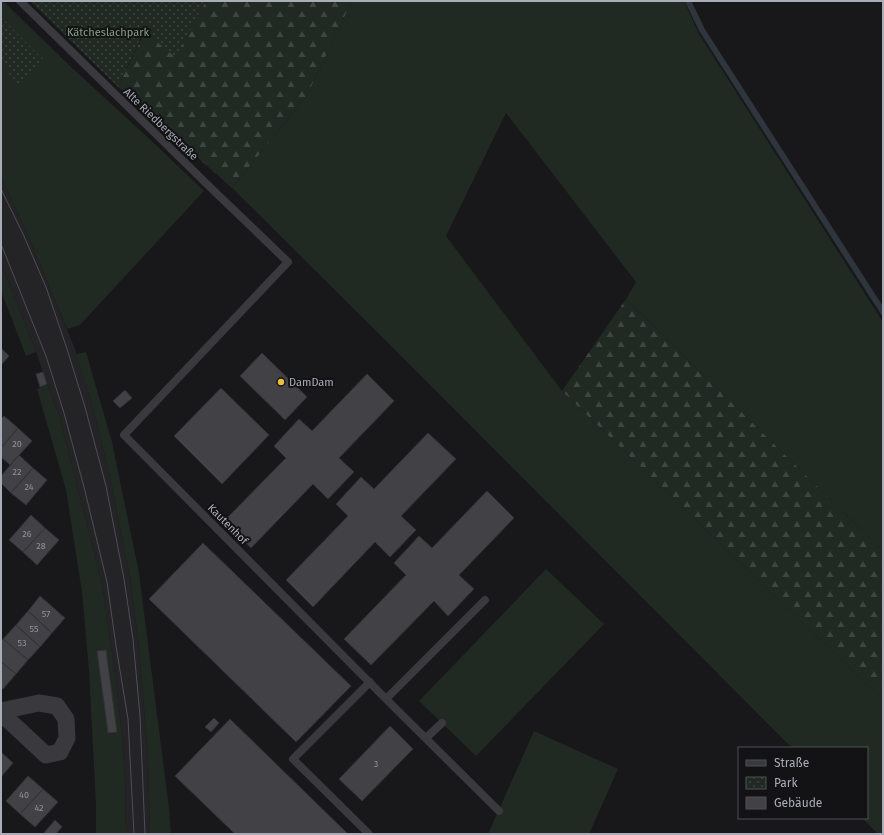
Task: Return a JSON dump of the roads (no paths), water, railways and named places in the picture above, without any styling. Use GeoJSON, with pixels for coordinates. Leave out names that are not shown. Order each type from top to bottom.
{"type":"FeatureCollection","features":[{"type":"Feature","properties":{"kind":"lane","name":"Alte Riedbergstraße"},"geometry":{"type":"LineString","coordinates":[[20,1],[288,262]]}},
{"type":"Feature","properties":{"kind":"lane","name":"Kautenhof"},"geometry":{"type":"LineString","coordinates":[[288,262],[124,435],[498,811]]}},
{"type":"Feature","properties":{"kind":"lane"},"geometry":{"type":"LineString","coordinates":[[386,698],[485,600]]}},
{"type":"Feature","properties":{"kind":"lane"},"geometry":{"type":"LineString","coordinates":[[369,834],[293,759],[370,682]]}},
{"type":"Feature","properties":{"kind":"lane"},"geometry":{"type":"LineString","coordinates":[[426,738],[442,723]]}},
{"type":"Feature","properties":{"kind":"waterway"},"geometry":{"type":"LineString","coordinates":[[688,1],[702,30],[883,312]]}},
{"type":"Feature","properties":{"kind":"tram line"},"geometry":{"type":"LineString","coordinates":[[1,189],[23,234],[46,287],[85,407],[106,486],[124,579],[133,639],[140,716],[145,834]]}},
{"type":"Feature","properties":{"kind":"tram line"},"geometry":{"type":"LineString","coordinates":[[1,244],[46,356],[64,413],[107,582],[128,719],[134,834]]}},
{"type":"Feature","properties":{"kind":"place","name":"DamDam"},"geometry":{"type":"Point","coordinates":[281,382]}},
{"type":"Feature","properties":{"kind":"park label","name":"Kätcheslachpark"},"geometry":{"type":"Point","coordinates":[108,32]}}]}
